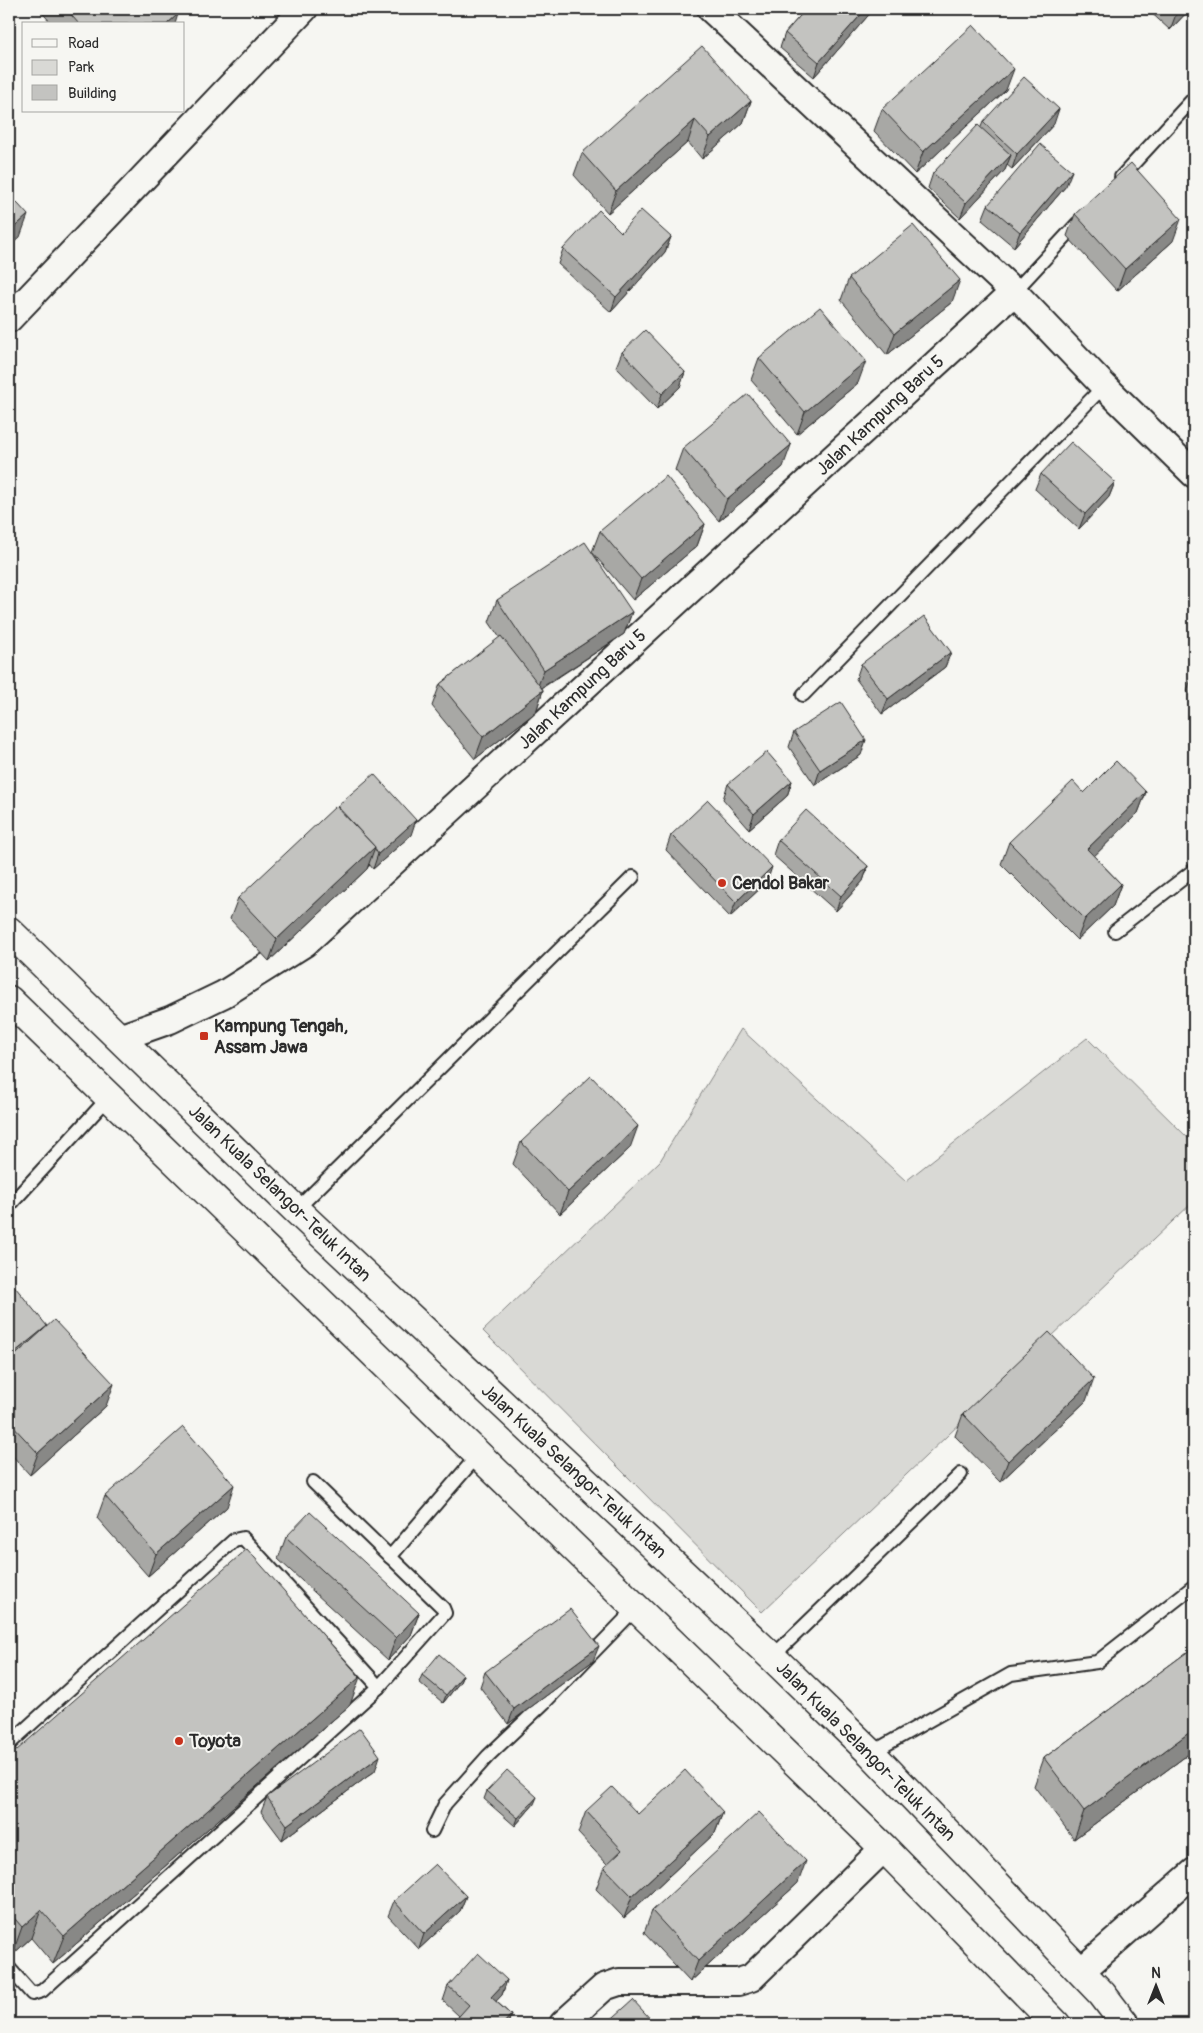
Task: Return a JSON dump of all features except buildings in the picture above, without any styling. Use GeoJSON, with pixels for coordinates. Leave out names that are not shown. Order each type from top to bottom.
{"type":"FeatureCollection","features":[{"type":"Feature","properties":{"kind":"highway","name":"Jalan Kuala Selangor-Teluk Intan"},"geometry":{"type":"LineString","coordinates":[[9,932],[296,1210],[772,1657],[871,1753],[1102,1994],[1125,2024]]}},
{"type":"Feature","properties":{"kind":"highway"},"geometry":{"type":"LineString","coordinates":[[9,1000],[884,1848],[1056,2024]]}},
{"type":"Feature","properties":{"kind":"street"},"geometry":{"type":"LineString","coordinates":[[9,319],[304,9]]}},
{"type":"Feature","properties":{"kind":"street"},"geometry":{"type":"LineString","coordinates":[[711,9],[1014,292],[1104,386],[1194,474]]}},
{"type":"Feature","properties":{"kind":"street","name":"Jalan Kampung Baru 5"},"geometry":{"type":"LineString","coordinates":[[119,1038],[170,1020],[224,994],[305,943],[1014,292]]}},
{"type":"Feature","properties":{"kind":"street"},"geometry":{"type":"LineString","coordinates":[[562,2024],[604,1988],[619,1982],[738,1982],[751,1978],[884,1848]]}},
{"type":"Feature","properties":{"kind":"street"},"geometry":{"type":"LineString","coordinates":[[1081,1972],[1194,1872]]}},
{"type":"Feature","properties":{"kind":"lane"},"geometry":{"type":"LineString","coordinates":[[1114,185],[1194,98]]}},
{"type":"Feature","properties":{"kind":"lane"},"geometry":{"type":"LineString","coordinates":[[1014,292],[1087,213]]}},
{"type":"Feature","properties":{"kind":"lane"},"geometry":{"type":"LineString","coordinates":[[803,695],[1104,386]]}},
{"type":"Feature","properties":{"kind":"lane"},"geometry":{"type":"LineString","coordinates":[[1115,931],[1194,870]]}},
{"type":"Feature","properties":{"kind":"lane"},"geometry":{"type":"LineString","coordinates":[[296,1210],[633,878]]}},
{"type":"Feature","properties":{"kind":"lane"},"geometry":{"type":"LineString","coordinates":[[9,1206],[109,1097]]}},
{"type":"Feature","properties":{"kind":"lane"},"geometry":{"type":"LineString","coordinates":[[390,1558],[478,1455]]}},
{"type":"Feature","properties":{"kind":"lane"},"geometry":{"type":"LineString","coordinates":[[772,1657],[961,1474]]}},
{"type":"Feature","properties":{"kind":"lane"},"geometry":{"type":"LineString","coordinates":[[9,1968],[32,1994],[42,1991],[379,1687],[445,1613],[443,1608],[313,1482]]}},
{"type":"Feature","properties":{"kind":"lane"},"geometry":{"type":"LineString","coordinates":[[9,1744],[234,1540],[243,1538],[379,1687]]}},
{"type":"Feature","properties":{"kind":"lane"},"geometry":{"type":"LineString","coordinates":[[871,1753],[1012,1674],[1097,1662],[1194,1586]]}},
{"type":"Feature","properties":{"kind":"lane"},"geometry":{"type":"LineString","coordinates":[[432,1831],[445,1804],[488,1756],[544,1703],[636,1608]]}},
{"type":"Feature","properties":{"kind":"green space"},"geometry":{"type":"Polygon","coordinates":[[[741,1029],[906,1181],[1087,1038],[1194,1144],[1194,1201],[762,1612],[483,1331],[660,1161],[741,1029]]]}},
{"type":"Feature","properties":{"kind":"place","name":"Cendol Bakar"},"geometry":{"type":"Point","coordinates":[722,883]}},
{"type":"Feature","properties":{"kind":"place","name":"Kampung Tengah, Assam Jawa"},"geometry":{"type":"Point","coordinates":[204,1036]}},
{"type":"Feature","properties":{"kind":"place","name":"Toyota"},"geometry":{"type":"Point","coordinates":[179,1741]}}]}
